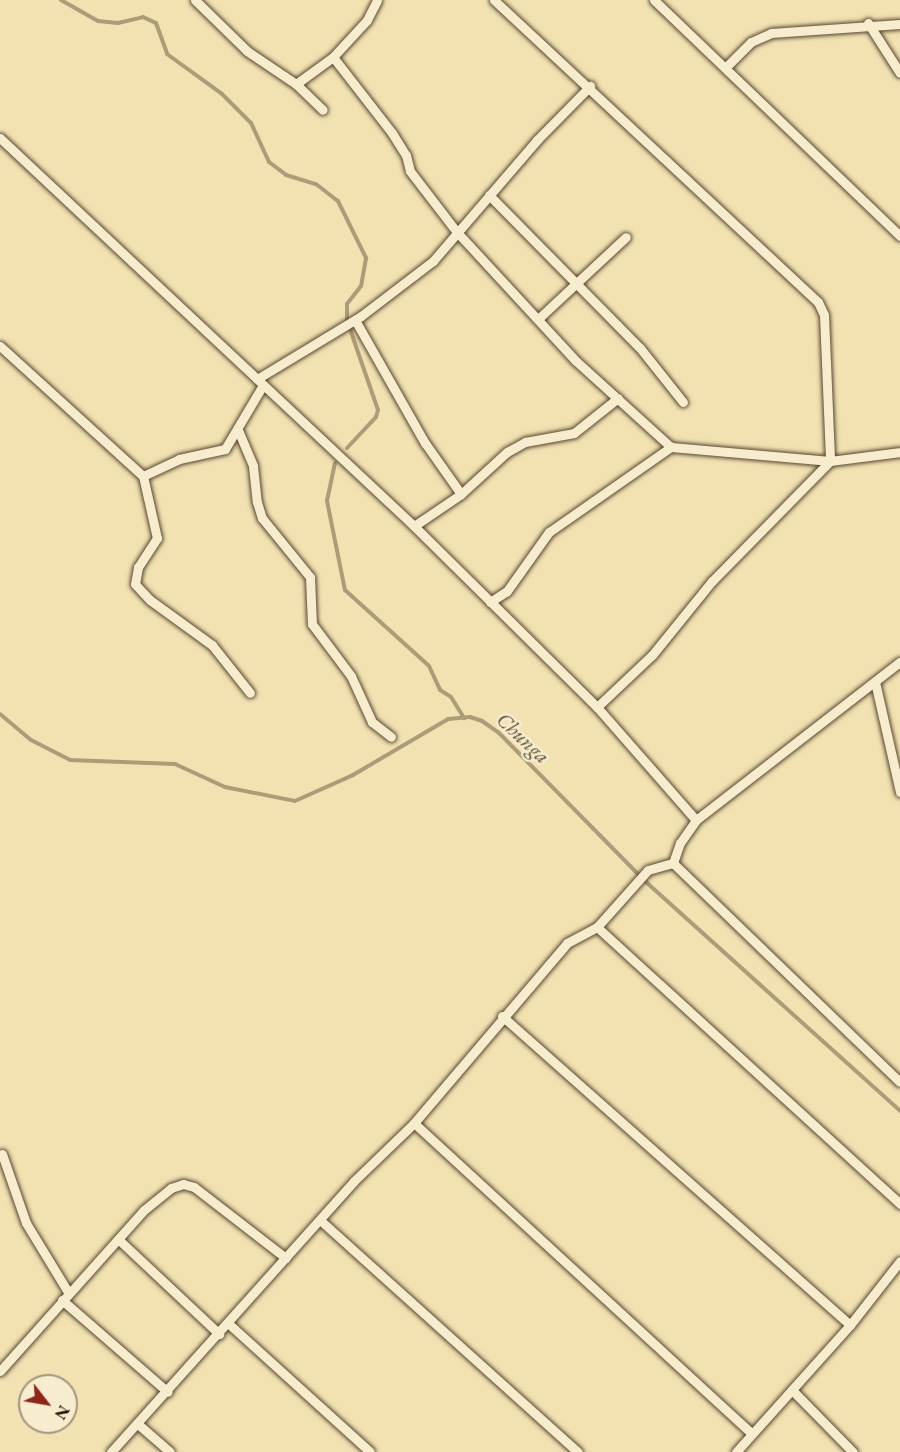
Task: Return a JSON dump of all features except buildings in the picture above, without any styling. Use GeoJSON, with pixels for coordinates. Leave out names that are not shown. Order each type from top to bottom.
{"type":"FeatureCollection","features":[{"type":"Feature","properties":{"kind":"street"},"geometry":{"type":"LineString","coordinates":[[195,0],[247,51],[296,84],[323,110]]}},
{"type":"Feature","properties":{"kind":"street"},"geometry":{"type":"LineString","coordinates":[[296,84],[333,57],[367,20],[377,0]]}},
{"type":"Feature","properties":{"kind":"street"},"geometry":{"type":"LineString","coordinates":[[494,0],[590,86],[818,302],[825,331],[830,461],[712,580],[652,655],[597,707]]}},
{"type":"Feature","properties":{"kind":"street"},"geometry":{"type":"LineString","coordinates":[[654,0],[900,236]]}},
{"type":"Feature","properties":{"kind":"street"},"geometry":{"type":"LineString","coordinates":[[726,68],[751,42],[771,33],[868,23],[900,24]]}},
{"type":"Feature","properties":{"kind":"street"},"geometry":{"type":"LineString","coordinates":[[868,23],[900,73]]}},
{"type":"Feature","properties":{"kind":"street"},"geometry":{"type":"LineString","coordinates":[[333,57],[392,134],[410,171],[456,231],[538,319],[671,447],[830,461],[900,452]]}},
{"type":"Feature","properties":{"kind":"street"},"geometry":{"type":"LineString","coordinates":[[143,477],[179,459],[225,449],[238,430],[260,382],[355,320],[433,261],[456,231],[590,86]]}},
{"type":"Feature","properties":{"kind":"street"},"geometry":{"type":"LineString","coordinates":[[0,138],[414,526],[597,707],[696,820]]}},
{"type":"Feature","properties":{"kind":"street"},"geometry":{"type":"LineString","coordinates":[[489,195],[578,283],[654,364],[683,402]]}},
{"type":"Feature","properties":{"kind":"street"},"geometry":{"type":"LineString","coordinates":[[538,319],[626,237]]}},
{"type":"Feature","properties":{"kind":"street"},"geometry":{"type":"LineString","coordinates":[[355,320],[425,443],[461,494]]}},
{"type":"Feature","properties":{"kind":"street"},"geometry":{"type":"LineString","coordinates":[[0,346],[143,477],[158,538],[134,575],[135,584],[150,600],[212,645],[250,693]]}},
{"type":"Feature","properties":{"kind":"street"},"geometry":{"type":"LineString","coordinates":[[414,526],[461,494],[507,452],[525,442],[574,433],[618,398]]}},
{"type":"Feature","properties":{"kind":"street"},"geometry":{"type":"LineString","coordinates":[[238,430],[253,466],[256,502],[262,518],[310,577],[312,624],[351,676],[372,722],[391,737]]}},
{"type":"Feature","properties":{"kind":"street"},"geometry":{"type":"LineString","coordinates":[[490,602],[507,591],[549,532],[671,447]]}},
{"type":"Feature","properties":{"kind":"street"},"geometry":{"type":"LineString","coordinates":[[673,862],[680,843],[696,820],[900,662]]}},
{"type":"Feature","properties":{"kind":"street"},"geometry":{"type":"LineString","coordinates":[[875,682],[900,792]]}},
{"type":"Feature","properties":{"kind":"street"},"geometry":{"type":"LineString","coordinates":[[111,1452],[140,1425],[320,1220],[414,1123],[502,1016],[567,943],[597,927],[648,870],[673,862]]}},
{"type":"Feature","properties":{"kind":"street"},"geometry":{"type":"LineString","coordinates":[[673,862],[900,1082]]}},
{"type":"Feature","properties":{"kind":"street"},"geometry":{"type":"LineString","coordinates":[[597,927],[900,1204]]}},
{"type":"Feature","properties":{"kind":"street"},"geometry":{"type":"LineString","coordinates":[[502,1016],[850,1325]]}},
{"type":"Feature","properties":{"kind":"street"},"geometry":{"type":"LineString","coordinates":[[414,1123],[752,1434]]}},
{"type":"Feature","properties":{"kind":"street"},"geometry":{"type":"LineString","coordinates":[[2,1155],[26,1223],[65,1296],[168,1392]]}},
{"type":"Feature","properties":{"kind":"street"},"geometry":{"type":"LineString","coordinates":[[0,1371],[144,1210],[183,1184],[195,1187],[229,1211],[286,1258]]}},
{"type":"Feature","properties":{"kind":"street"},"geometry":{"type":"LineString","coordinates":[[320,1220],[578,1452]]}},
{"type":"Feature","properties":{"kind":"street"},"geometry":{"type":"LineString","coordinates":[[118,1239],[219,1334]]}},
{"type":"Feature","properties":{"kind":"street"},"geometry":{"type":"LineString","coordinates":[[736,1452],[850,1325],[900,1261]]}},
{"type":"Feature","properties":{"kind":"street"},"geometry":{"type":"LineString","coordinates":[[229,1324],[370,1452]]}},
{"type":"Feature","properties":{"kind":"street"},"geometry":{"type":"LineString","coordinates":[[792,1390],[854,1452]]}},
{"type":"Feature","properties":{"kind":"street"},"geometry":{"type":"LineString","coordinates":[[140,1425],[170,1452]]}},
{"type":"Feature","properties":{"kind":"waterway"},"geometry":{"type":"LineString","coordinates":[[61,0],[98,21],[118,23],[143,17],[156,23],[167,54],[222,94],[251,123],[269,162],[286,175],[316,184],[338,201],[366,258],[361,286],[347,304],[347,320]]}},
{"type":"Feature","properties":{"kind":"waterway"},"geometry":{"type":"LineString","coordinates":[[347,448],[376,417],[378,410],[350,329]]}},
{"type":"Feature","properties":{"kind":"waterway"},"geometry":{"type":"LineString","coordinates":[[335,463],[327,501],[345,590],[429,666],[440,690],[451,697],[464,718]]}},
{"type":"Feature","properties":{"kind":"waterway","name":"Chunga"},"geometry":{"type":"LineString","coordinates":[[0,714],[31,740],[70,760],[175,764],[225,787],[295,801],[353,775],[448,719],[470,717],[482,721],[498,732],[646,882],[900,1111]]}}]}
